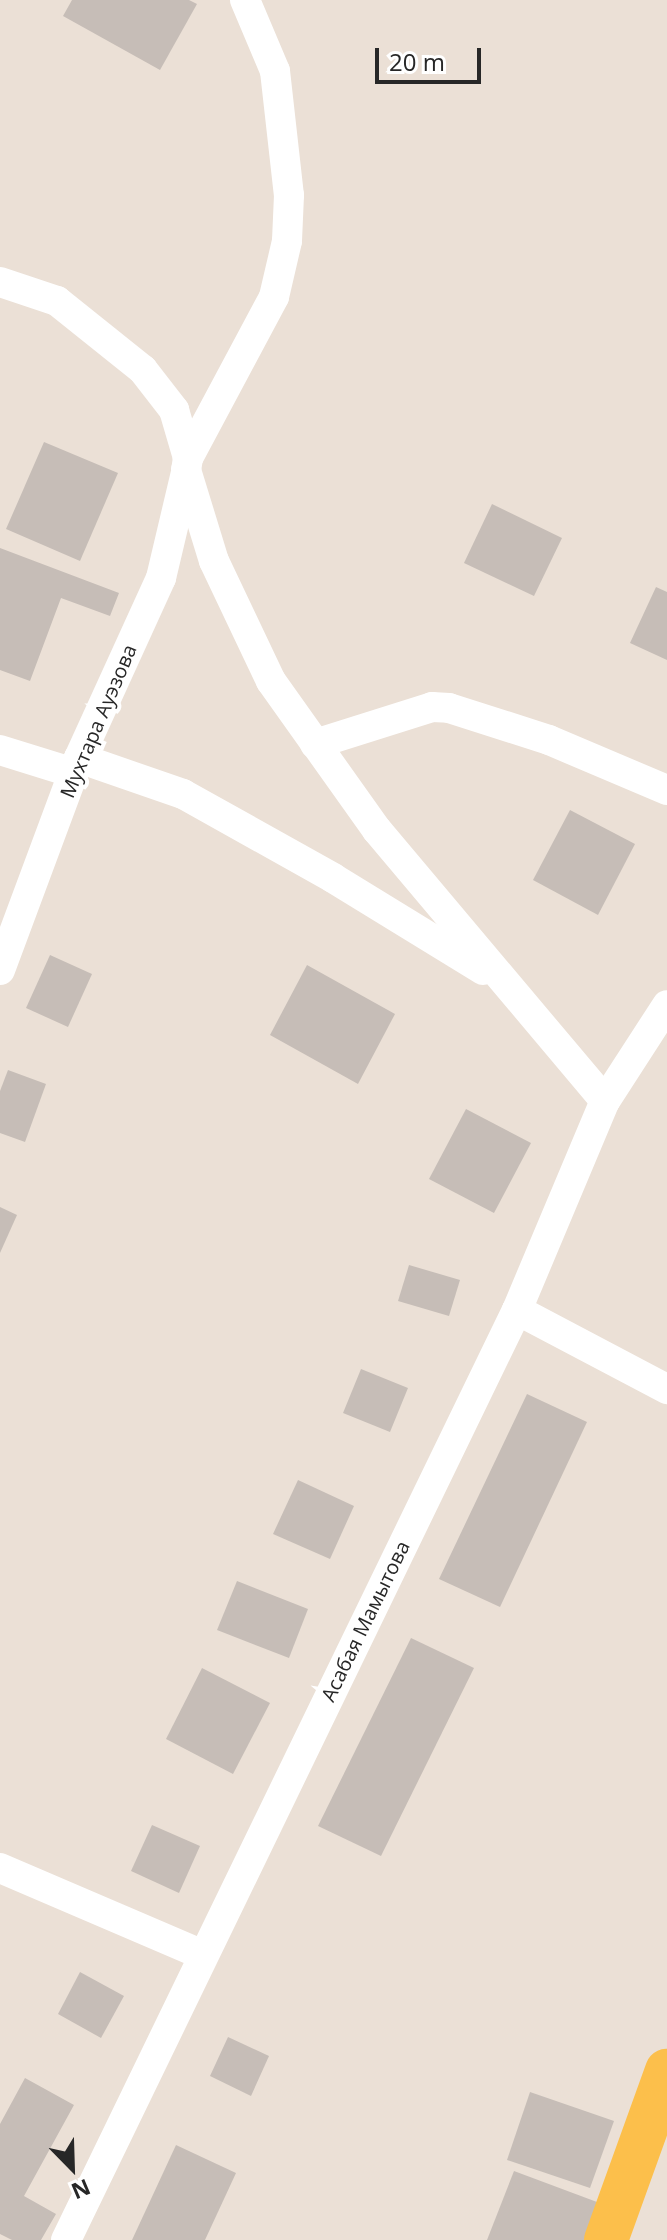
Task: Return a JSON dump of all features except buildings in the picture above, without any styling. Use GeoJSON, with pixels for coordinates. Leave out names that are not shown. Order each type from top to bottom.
{"type":"FeatureCollection","features":[{"type":"Feature","properties":{"kind":"main road"},"geometry":{"type":"LineString","coordinates":[[606,2240],[667,2071]]}},
{"type":"Feature","properties":{"kind":"street"},"geometry":{"type":"LineString","coordinates":[[187,464],[274,297],[287,241],[289,195],[275,71],[245,0]]}},
{"type":"Feature","properties":{"kind":"street"},"geometry":{"type":"LineString","coordinates":[[0,282],[57,301],[143,370],[174,410],[220,574],[271,681],[377,830],[605,1101]]}},
{"type":"Feature","properties":{"kind":"street","name":"Мухтара Ауэзова"},"geometry":{"type":"LineString","coordinates":[[0,970],[76,765],[161,578],[187,464]]}},
{"type":"Feature","properties":{"kind":"street"},"geometry":{"type":"LineString","coordinates":[[315,744],[432,707],[449,708],[549,740],[667,790]]}},
{"type":"Feature","properties":{"kind":"street"},"geometry":{"type":"LineString","coordinates":[[0,750],[76,765],[183,794],[333,878],[505,984]]}},
{"type":"Feature","properties":{"kind":"street","name":"Асабая Мамытова"},"geometry":{"type":"LineString","coordinates":[[66,2240],[517,1310],[605,1101],[667,1005]]}},
{"type":"Feature","properties":{"kind":"street"},"geometry":{"type":"LineString","coordinates":[[517,1310],[667,1389]]}},
{"type":"Feature","properties":{"kind":"street"},"geometry":{"type":"LineString","coordinates":[[0,1868],[203,1955]]}}]}
